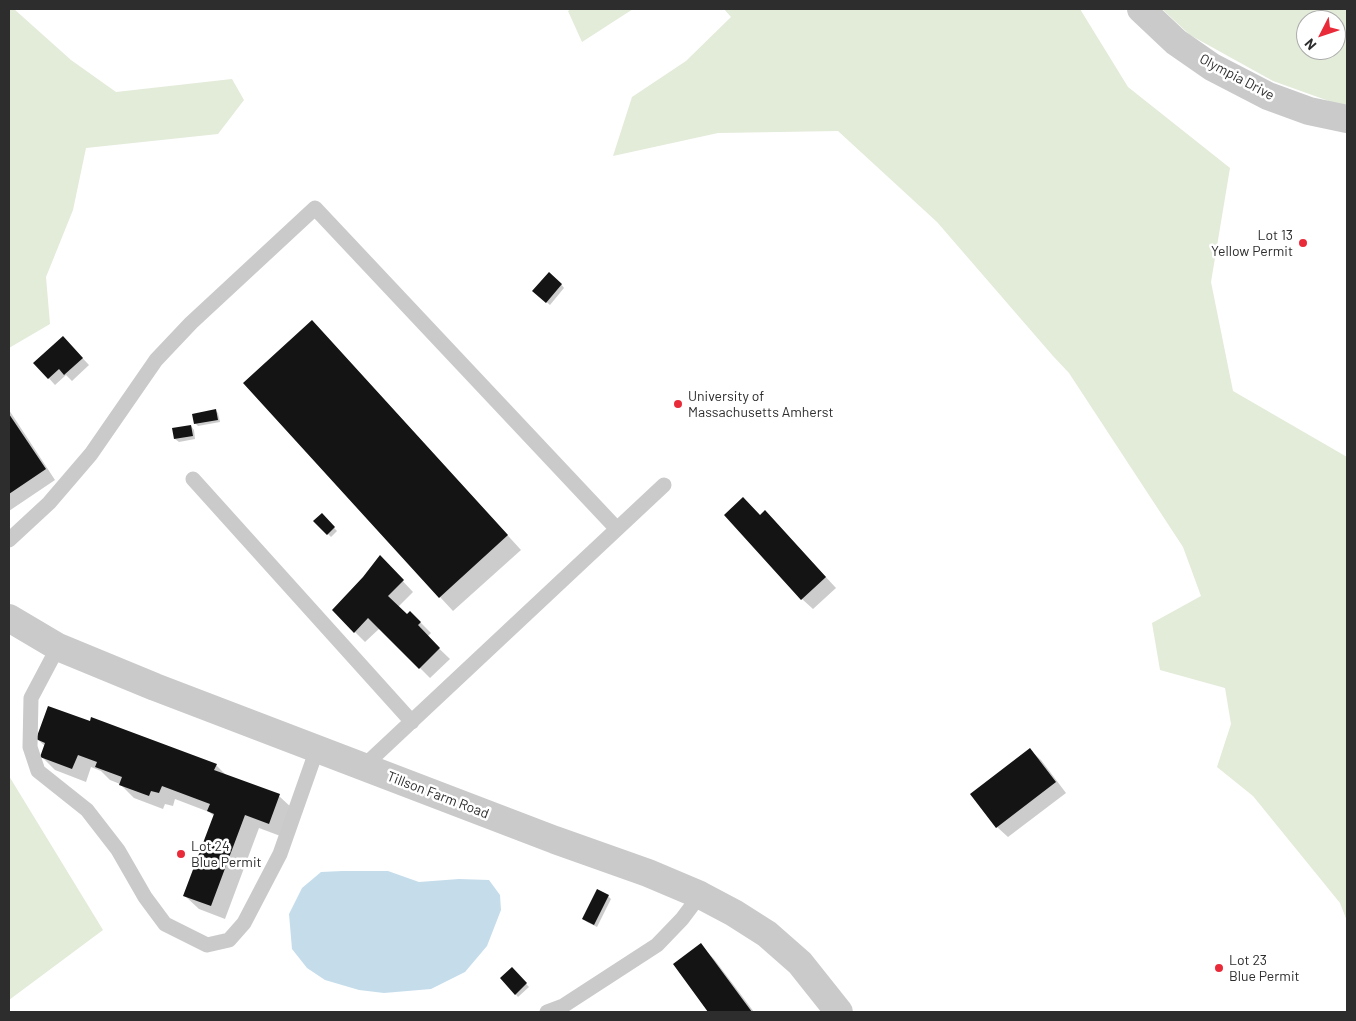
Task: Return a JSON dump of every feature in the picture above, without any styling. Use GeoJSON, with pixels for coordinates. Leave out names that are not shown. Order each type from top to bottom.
{"type":"FeatureCollection","features":[{"type":"Feature","properties":{"kind":"street","name":"Olympia Drive"},"geometry":{"type":"LineString","coordinates":[[1141,9],[1176,42],[1212,67],[1268,96],[1309,112],[1347,119]]}},
{"type":"Feature","properties":{"kind":"street","name":"Tillson Farm Road"},"geometry":{"type":"LineString","coordinates":[[9,618],[58,647],[155,687],[555,840],[648,873],[700,895],[734,913],[767,934],[800,963],[839,1012]]}},
{"type":"Feature","properties":{"kind":"lane"},"geometry":{"type":"LineString","coordinates":[[9,540],[49,503],[91,454],[162,354],[191,323],[316,208],[617,529]]}},
{"type":"Feature","properties":{"kind":"lane"},"geometry":{"type":"LineString","coordinates":[[192,480],[412,722]]}},
{"type":"Feature","properties":{"kind":"lane"},"geometry":{"type":"LineString","coordinates":[[364,766],[664,485]]}},
{"type":"Feature","properties":{"kind":"lane"},"geometry":{"type":"LineString","coordinates":[[58,647],[31,698],[30,747],[38,771],[87,810],[118,850],[145,897],[166,924],[207,945],[228,940],[244,923],[280,854],[317,749]]}},
{"type":"Feature","properties":{"kind":"lane"},"geometry":{"type":"LineString","coordinates":[[547,1012],[563,1006],[657,945],[682,919],[700,895]]}},
{"type":"Feature","properties":{"kind":"green space"},"geometry":{"type":"Polygon","coordinates":[[[9,9],[14,9],[71,60],[116,92],[232,79],[244,100],[218,134],[86,148],[73,210],[46,277],[50,324],[9,348],[10,295],[9,9]]]}},
{"type":"Feature","properties":{"kind":"green space"},"geometry":{"type":"Polygon","coordinates":[[[571,9],[633,9],[582,42],[568,11],[571,9]]]}},
{"type":"Feature","properties":{"kind":"green space"},"geometry":{"type":"Polygon","coordinates":[[[724,9],[1080,9],[1128,87],[1230,168],[1211,282],[1233,391],[1347,457],[1347,921],[1340,903],[1253,796],[1217,767],[1231,724],[1225,688],[1160,670],[1152,623],[1201,596],[1183,547],[1069,373],[937,222],[838,131],[718,133],[613,156],[632,97],[686,61],[731,17],[724,9]]]}},
{"type":"Feature","properties":{"kind":"green space"},"geometry":{"type":"Polygon","coordinates":[[[1162,9],[1347,9],[1347,106],[1273,81],[1190,35],[1162,9]]]}},
{"type":"Feature","properties":{"kind":"green space"},"geometry":{"type":"Polygon","coordinates":[[[9,776],[103,930],[9,1000],[9,776]]]}},
{"type":"Feature","properties":{"kind":"water"},"geometry":{"type":"Polygon","coordinates":[[[388,871],[419,882],[459,879],[489,880],[500,895],[501,910],[487,946],[465,972],[431,989],[384,993],[359,990],[325,980],[307,968],[292,949],[289,914],[302,888],[321,872],[388,871]]]}},
{"type":"Feature","properties":{"kind":"building"},"geometry":{"type":"Polygon","coordinates":[[[549,272],[562,284],[546,303],[532,291],[549,272]]]}},
{"type":"Feature","properties":{"kind":"building"},"geometry":{"type":"Polygon","coordinates":[[[312,320],[508,535],[439,598],[243,383],[312,320]]]}},
{"type":"Feature","properties":{"kind":"building"},"geometry":{"type":"Polygon","coordinates":[[[63,336],[83,358],[64,375],[59,369],[48,379],[33,363],[63,336]]]}},
{"type":"Feature","properties":{"kind":"building"},"geometry":{"type":"Polygon","coordinates":[[[216,409],[218,420],[194,424],[192,414],[216,409]]]}},
{"type":"Feature","properties":{"kind":"building"},"geometry":{"type":"Polygon","coordinates":[[[9,414],[46,469],[9,494],[9,414]]]}},
{"type":"Feature","properties":{"kind":"building"},"geometry":{"type":"Polygon","coordinates":[[[191,425],[193,436],[174,439],[172,428],[191,425]]]}},
{"type":"Feature","properties":{"kind":"building"},"geometry":{"type":"Polygon","coordinates":[[[743,497],[760,515],[765,510],[826,577],[801,600],[724,515],[743,497]]]}},
{"type":"Feature","properties":{"kind":"building"},"geometry":{"type":"Polygon","coordinates":[[[322,513],[335,527],[327,535],[313,521],[322,513]]]}},
{"type":"Feature","properties":{"kind":"building"},"geometry":{"type":"Polygon","coordinates":[[[380,555],[404,580],[388,596],[407,614],[410,611],[421,622],[418,625],[440,648],[419,669],[368,618],[354,633],[332,610],[363,577],[380,555]]]}},
{"type":"Feature","properties":{"kind":"building"},"geometry":{"type":"Polygon","coordinates":[[[48,706],[90,721],[91,717],[217,764],[214,770],[280,794],[269,824],[245,815],[211,906],[183,896],[214,814],[207,811],[210,804],[162,786],[159,793],[151,791],[149,796],[119,785],[122,777],[95,767],[97,762],[78,755],[72,769],[40,757],[45,743],[36,739],[48,706]]]}},
{"type":"Feature","properties":{"kind":"building"},"geometry":{"type":"Polygon","coordinates":[[[1030,748],[1056,782],[996,828],[970,794],[1030,748]]]}},
{"type":"Feature","properties":{"kind":"building"},"geometry":{"type":"Polygon","coordinates":[[[597,889],[609,895],[594,925],[582,919],[597,889]]]}},
{"type":"Feature","properties":{"kind":"building"},"geometry":{"type":"Polygon","coordinates":[[[701,943],[752,1012],[708,1012],[673,964],[701,943]]]}},
{"type":"Feature","properties":{"kind":"building"},"geometry":{"type":"Polygon","coordinates":[[[512,967],[527,983],[515,995],[500,978],[512,967]]]}},
{"type":"Feature","properties":{"kind":"place","name":"Lot 13 Yellow Permit"},"geometry":{"type":"Point","coordinates":[1303,243]}},
{"type":"Feature","properties":{"kind":"place","name":"University of Massachusetts Amherst"},"geometry":{"type":"Point","coordinates":[678,404]}},
{"type":"Feature","properties":{"kind":"place","name":"Lot 24 Blue Permit"},"geometry":{"type":"Point","coordinates":[181,854]}},
{"type":"Feature","properties":{"kind":"place","name":"Lot 23 Blue Permit"},"geometry":{"type":"Point","coordinates":[1219,968]}}]}
